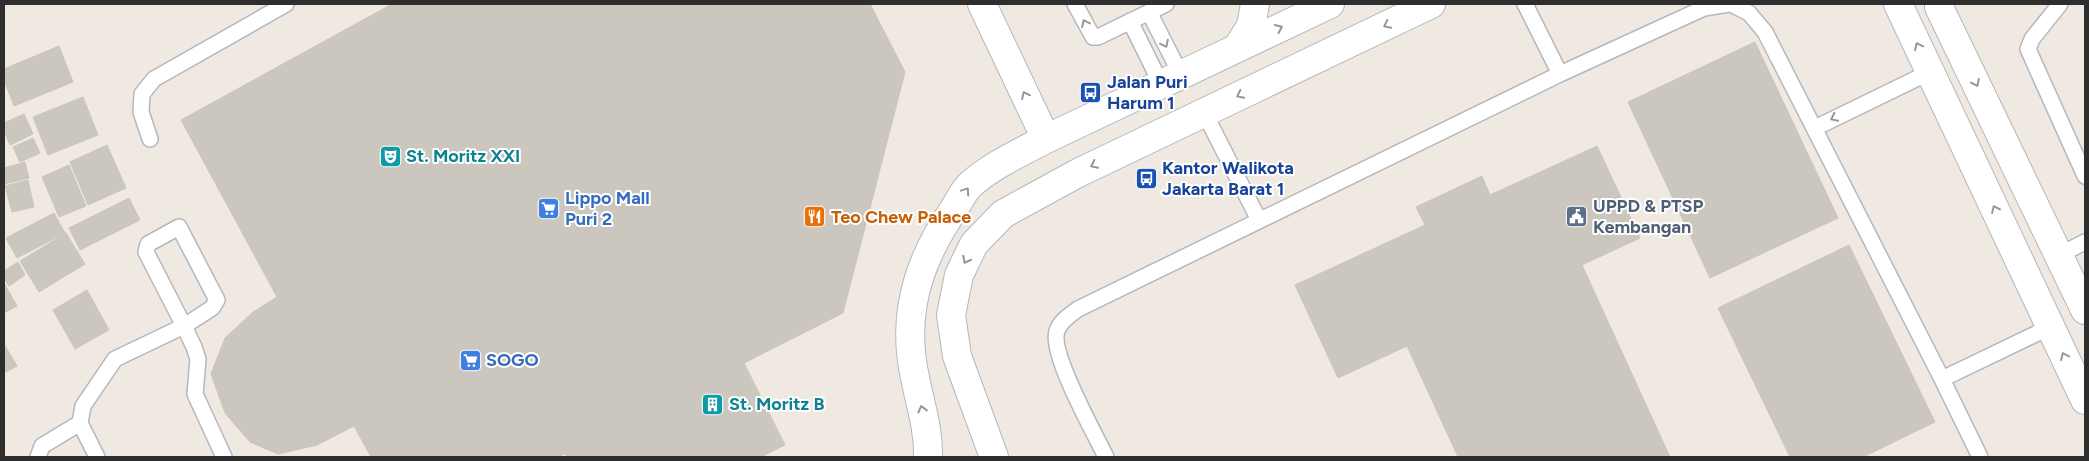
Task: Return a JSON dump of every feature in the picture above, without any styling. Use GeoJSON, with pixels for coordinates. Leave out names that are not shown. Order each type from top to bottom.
{"type":"FeatureCollection","features":[{"type":"Feature","properties":{"kind":"street"},"geometry":{"type":"LineString","coordinates":[[982,4],[1046,139]]}},
{"type":"Feature","properties":{"kind":"street"},"geometry":{"type":"LineString","coordinates":[[1237,48],[1252,26],[1255,4]]}},
{"type":"Feature","properties":{"kind":"street"},"geometry":{"type":"LineString","coordinates":[[928,457],[929,436],[911,353],[910,320],[915,288],[930,251],[947,220],[970,185],[1014,155],[1330,4]]}},
{"type":"Feature","properties":{"kind":"street"},"geometry":{"type":"LineString","coordinates":[[994,457],[957,356],[951,315],[959,275],[974,244],[1003,214],[1078,173],[1208,118],[1431,4]]}},
{"type":"Feature","properties":{"kind":"street"},"geometry":{"type":"LineString","coordinates":[[1898,4],[1921,77],[2043,330],[2085,400]]}},
{"type":"Feature","properties":{"kind":"street"},"geometry":{"type":"LineString","coordinates":[[1941,5],[2059,255],[2078,276],[2085,310]]}},
{"type":"Feature","properties":{"kind":"lane"},"geometry":{"type":"LineString","coordinates":[[150,139],[141,112],[142,94],[154,79],[286,4]]}},
{"type":"Feature","properties":{"kind":"lane"},"geometry":{"type":"LineString","coordinates":[[1075,4],[1092,36],[1098,37],[1166,4]]}},
{"type":"Feature","properties":{"kind":"lane"},"geometry":{"type":"LineString","coordinates":[[1525,4],[1560,74]]}},
{"type":"Feature","properties":{"kind":"lane"},"geometry":{"type":"LineString","coordinates":[[1106,457],[1061,363],[1056,346],[1056,332],[1064,320],[1078,309],[1560,74],[1704,8],[1730,4],[1749,13],[1765,32],[1980,457]]}},
{"type":"Feature","properties":{"kind":"lane"},"geometry":{"type":"LineString","coordinates":[[2060,4],[2032,39],[2028,49],[2085,176]]}},
{"type":"Feature","properties":{"kind":"lane"},"geometry":{"type":"LineString","coordinates":[[1149,12],[1171,80]]}},
{"type":"Feature","properties":{"kind":"lane"},"geometry":{"type":"LineString","coordinates":[[1130,21],[1171,80]]}},
{"type":"Feature","properties":{"kind":"lane"},"geometry":{"type":"LineString","coordinates":[[1815,128],[1921,77]]}},
{"type":"Feature","properties":{"kind":"lane"},"geometry":{"type":"LineString","coordinates":[[1208,118],[1259,220]]}},
{"type":"Feature","properties":{"kind":"lane"},"geometry":{"type":"LineString","coordinates":[[97,457],[80,423],[83,406],[116,359],[184,326],[212,308],[217,300],[179,227],[148,244],[146,252],[184,326],[194,347],[198,359],[195,394],[224,457]]}},
{"type":"Feature","properties":{"kind":"lane"},"geometry":{"type":"LineString","coordinates":[[2059,255],[2085,242]]}},
{"type":"Feature","properties":{"kind":"lane"},"geometry":{"type":"LineString","coordinates":[[1942,380],[2043,330]]}},
{"type":"Feature","properties":{"kind":"lane"},"geometry":{"type":"LineString","coordinates":[[38,457],[42,446],[80,423]]}},
{"type":"Feature","properties":{"kind":"building","name":"Lippo Mall Puri 2"},"geometry":{"type":"Polygon","coordinates":[[[392,4],[870,4],[905,72],[843,313],[558,457],[371,457],[354,426],[317,445],[278,454],[250,442],[225,413],[211,374],[225,338],[253,312],[277,297],[181,120],[392,4]]]}},
{"type":"Feature","properties":{"kind":"building"},"geometry":{"type":"Polygon","coordinates":[[[1755,42],[1838,218],[1710,278],[1628,102],[1755,42]]]}},
{"type":"Feature","properties":{"kind":"building"},"geometry":{"type":"Polygon","coordinates":[[[59,46],[73,82],[14,106],[4,80],[4,69],[59,46]]]}},
{"type":"Feature","properties":{"kind":"building"},"geometry":{"type":"Polygon","coordinates":[[[83,97],[98,135],[48,155],[33,117],[83,97]]]}},
{"type":"Feature","properties":{"kind":"building"},"geometry":{"type":"Polygon","coordinates":[[[24,114],[33,134],[10,145],[4,130],[4,123],[24,114]]]}},
{"type":"Feature","properties":{"kind":"building"},"geometry":{"type":"Polygon","coordinates":[[[33,138],[40,153],[20,162],[13,147],[33,138]]]}},
{"type":"Feature","properties":{"kind":"building"},"geometry":{"type":"Polygon","coordinates":[[[107,145],[126,188],[88,205],[70,162],[107,145]]]}},
{"type":"Feature","properties":{"kind":"building"},"geometry":{"type":"Polygon","coordinates":[[[1597,146],[1640,238],[1582,265],[1670,457],[1458,457],[1407,346],[1338,378],[1295,285],[1425,225],[1416,207],[1482,176],[1490,195],[1597,146]]]}},
{"type":"Feature","properties":{"kind":"building"},"geometry":{"type":"Polygon","coordinates":[[[25,162],[29,178],[5,184],[4,168],[25,162]]]}},
{"type":"Feature","properties":{"kind":"building"},"geometry":{"type":"Polygon","coordinates":[[[69,165],[86,206],[59,217],[42,177],[69,165]]]}},
{"type":"Feature","properties":{"kind":"building"},"geometry":{"type":"Polygon","coordinates":[[[28,180],[34,207],[12,212],[5,186],[28,180]]]}},
{"type":"Feature","properties":{"kind":"building"},"geometry":{"type":"Polygon","coordinates":[[[129,198],[140,220],[80,250],[69,228],[129,198]]]}},
{"type":"Feature","properties":{"kind":"building"},"geometry":{"type":"Polygon","coordinates":[[[54,213],[65,233],[17,258],[6,238],[54,213]]]}},
{"type":"Feature","properties":{"kind":"building"},"geometry":{"type":"Polygon","coordinates":[[[66,233],[85,264],[39,292],[20,261],[66,233]]]}},
{"type":"Feature","properties":{"kind":"building"},"geometry":{"type":"Polygon","coordinates":[[[1849,245],[1935,422],[1863,457],[1790,457],[1718,308],[1849,245]]]}},
{"type":"Feature","properties":{"kind":"building"},"geometry":{"type":"Polygon","coordinates":[[[18,262],[25,275],[9,286],[4,278],[4,271],[18,262]]]}},
{"type":"Feature","properties":{"kind":"building"},"geometry":{"type":"Polygon","coordinates":[[[4,283],[17,306],[4,313],[4,283]]]}},
{"type":"Feature","properties":{"kind":"building"},"geometry":{"type":"Polygon","coordinates":[[[87,290],[109,330],[75,349],[53,310],[87,290]]]}},
{"type":"Feature","properties":{"kind":"building"},"geometry":{"type":"Polygon","coordinates":[[[4,344],[17,366],[4,373],[4,344]]]}},
{"type":"Feature","properties":{"kind":"building","name":"St. Moritz B"},"geometry":{"type":"Polygon","coordinates":[[[744,363],[785,445],[761,457],[567,457],[565,454],[744,363]]]}},
{"type":"Feature","properties":{"kind":"place","name":"Jalan Puri Harum 1"},"geometry":{"type":"Point","coordinates":[1091,92]}},
{"type":"Feature","properties":{"kind":"place","name":"St. Moritz XXI"},"geometry":{"type":"Point","coordinates":[390,156]}},
{"type":"Feature","properties":{"kind":"place","name":"Kantor Walikota Jakarta Barat 1"},"geometry":{"type":"Point","coordinates":[1146,178]}},
{"type":"Feature","properties":{"kind":"place","name":"Lippo Mall Puri 2"},"geometry":{"type":"Point","coordinates":[549,208]}},
{"type":"Feature","properties":{"kind":"place","name":"UPPD & PTSP Kembangan"},"geometry":{"type":"Point","coordinates":[1577,216]}},
{"type":"Feature","properties":{"kind":"place","name":"Teo Chew Palace"},"geometry":{"type":"Point","coordinates":[815,217]}},
{"type":"Feature","properties":{"kind":"place","name":"SOGO"},"geometry":{"type":"Point","coordinates":[470,360]}},
{"type":"Feature","properties":{"kind":"place","name":"St. Moritz B"},"geometry":{"type":"Point","coordinates":[713,404]}}]}
